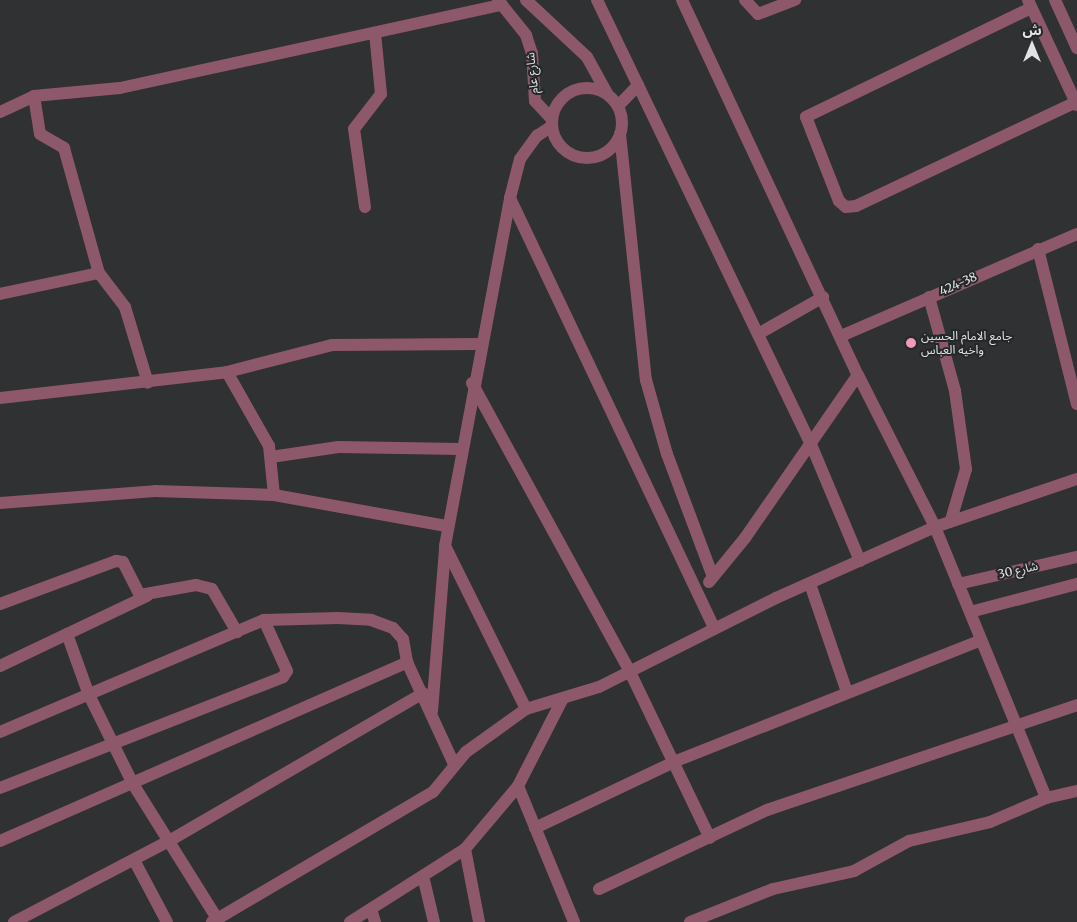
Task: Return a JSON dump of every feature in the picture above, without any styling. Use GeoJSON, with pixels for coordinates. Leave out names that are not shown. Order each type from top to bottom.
{"type":"FeatureCollection","features":[{"type":"Feature","properties":{"kind":"street"},"geometry":{"type":"LineString","coordinates":[[526,0],[588,57],[608,95],[618,106],[646,380],[667,454],[713,577]]}},
{"type":"Feature","properties":{"kind":"street"},"geometry":{"type":"LineString","coordinates":[[598,0],[810,442],[860,561]]}},
{"type":"Feature","properties":{"kind":"street"},"geometry":{"type":"LineString","coordinates":[[682,0],[858,375],[935,527],[1046,798]]}},
{"type":"Feature","properties":{"kind":"street"},"geometry":{"type":"LineString","coordinates":[[745,0],[758,14],[795,0]]}},
{"type":"Feature","properties":{"kind":"street"},"geometry":{"type":"LineString","coordinates":[[1055,0],[1077,48]]}},
{"type":"Feature","properties":{"kind":"street"},"geometry":{"type":"LineString","coordinates":[[0,112],[34,96],[120,88],[375,32],[500,2]]}},
{"type":"Feature","properties":{"kind":"street","name":"شارع عام"},"geometry":{"type":"LineString","coordinates":[[500,2],[526,35],[532,53],[535,101],[552,123]]}},
{"type":"Feature","properties":{"kind":"street"},"geometry":{"type":"LineString","coordinates":[[1029,4],[1076,103],[856,206],[846,207],[839,201],[806,117],[1029,4]]}},
{"type":"Feature","properties":{"kind":"street"},"geometry":{"type":"LineString","coordinates":[[365,206],[354,129],[381,94],[375,32]]}},
{"type":"Feature","properties":{"kind":"street"},"geometry":{"type":"LineString","coordinates":[[618,106],[638,85]]}},
{"type":"Feature","properties":{"kind":"street"},"geometry":{"type":"LineString","coordinates":[[432,711],[446,526],[479,344],[520,159],[533,141],[552,123],[562,100],[580,89],[608,95]]}},
{"type":"Feature","properties":{"kind":"street"},"geometry":{"type":"LineString","coordinates":[[34,96],[40,134],[64,148],[99,273],[125,306],[148,383]]}},
{"type":"Feature","properties":{"kind":"street"},"geometry":{"type":"LineString","coordinates":[[552,123],[565,150],[583,157],[603,154],[620,134]]}},
{"type":"Feature","properties":{"kind":"street"},"geometry":{"type":"LineString","coordinates":[[510,198],[700,593],[714,628]]}},
{"type":"Feature","properties":{"kind":"street","name":"424-38"},"geometry":{"type":"LineString","coordinates":[[841,336],[1038,249],[1077,234]]}},
{"type":"Feature","properties":{"kind":"street"},"geometry":{"type":"LineString","coordinates":[[1038,249],[1077,404]]}},
{"type":"Feature","properties":{"kind":"street"},"geometry":{"type":"LineString","coordinates":[[0,294],[99,273]]}},
{"type":"Feature","properties":{"kind":"street"},"geometry":{"type":"LineString","coordinates":[[758,334],[822,297]]}},
{"type":"Feature","properties":{"kind":"street"},"geometry":{"type":"LineString","coordinates":[[929,297],[955,391],[966,469],[951,520]]}},
{"type":"Feature","properties":{"kind":"street"},"geometry":{"type":"LineString","coordinates":[[0,398],[148,383],[227,372],[332,345],[479,344]]}},
{"type":"Feature","properties":{"kind":"street"},"geometry":{"type":"LineString","coordinates":[[227,372],[271,457],[274,495]]}},
{"type":"Feature","properties":{"kind":"street"},"geometry":{"type":"LineString","coordinates":[[700,593],[745,538],[858,375]]}},
{"type":"Feature","properties":{"kind":"street"},"geometry":{"type":"LineString","coordinates":[[472,383],[630,672],[676,761],[710,838]]}},
{"type":"Feature","properties":{"kind":"street"},"geometry":{"type":"LineString","coordinates":[[271,457],[338,447],[460,449]]}},
{"type":"Feature","properties":{"kind":"street"},"geometry":{"type":"LineString","coordinates":[[67,634],[89,696],[133,784],[169,841],[215,921],[433,792],[454,764],[526,709],[562,700],[630,672],[714,628],[951,520],[1077,479]]}},
{"type":"Feature","properties":{"kind":"street"},"geometry":{"type":"LineString","coordinates":[[0,503],[155,491],[274,495],[446,526]]}},
{"type":"Feature","properties":{"kind":"street"},"geometry":{"type":"LineString","coordinates":[[445,546],[526,709]]}},
{"type":"Feature","properties":{"kind":"street","name":"شارع 30"},"geometry":{"type":"LineString","coordinates":[[958,584],[1077,557]]}},
{"type":"Feature","properties":{"kind":"street"},"geometry":{"type":"LineString","coordinates":[[0,604],[116,561],[123,562],[134,589],[148,596]]}},
{"type":"Feature","properties":{"kind":"street"},"geometry":{"type":"LineString","coordinates":[[810,584],[847,692]]}},
{"type":"Feature","properties":{"kind":"street"},"geometry":{"type":"LineString","coordinates":[[970,612],[1077,584]]}},
{"type":"Feature","properties":{"kind":"street"},"geometry":{"type":"LineString","coordinates":[[0,666],[148,596],[196,585],[212,589],[237,632]]}},
{"type":"Feature","properties":{"kind":"street"},"geometry":{"type":"LineString","coordinates":[[0,732],[89,696],[264,620],[297,616],[371,620],[393,628],[403,639],[407,662],[432,711],[454,764]]}},
{"type":"Feature","properties":{"kind":"street"},"geometry":{"type":"LineString","coordinates":[[0,788],[284,677],[287,671],[264,620]]}},
{"type":"Feature","properties":{"kind":"street"},"geometry":{"type":"LineString","coordinates":[[535,828],[676,761],[981,640]]}},
{"type":"Feature","properties":{"kind":"street"},"geometry":{"type":"LineString","coordinates":[[0,842],[407,662]]}},
{"type":"Feature","properties":{"kind":"street"},"geometry":{"type":"LineString","coordinates":[[14,922],[169,841],[423,693]]}},
{"type":"Feature","properties":{"kind":"street"},"geometry":{"type":"LineString","coordinates":[[350,922],[465,849],[518,786],[562,700]]}},
{"type":"Feature","properties":{"kind":"street"},"geometry":{"type":"LineString","coordinates":[[599,889],[767,810],[1077,705]]}},
{"type":"Feature","properties":{"kind":"street"},"geometry":{"type":"LineString","coordinates":[[518,786],[574,922]]}},
{"type":"Feature","properties":{"kind":"street"},"geometry":{"type":"LineString","coordinates":[[690,922],[773,889],[854,871],[909,841],[990,822],[1046,798],[1077,791]]}},
{"type":"Feature","properties":{"kind":"street"},"geometry":{"type":"LineString","coordinates":[[465,849],[479,922]]}},
{"type":"Feature","properties":{"kind":"street"},"geometry":{"type":"LineString","coordinates":[[134,860],[167,922]]}},
{"type":"Feature","properties":{"kind":"street"},"geometry":{"type":"LineString","coordinates":[[423,876],[434,922]]}},
{"type":"Feature","properties":{"kind":"street"},"geometry":{"type":"LineString","coordinates":[[371,909],[375,922]]}},
{"type":"Feature","properties":{"kind":"place","name":"جامع الامام الحسين واخيه العباس"},"geometry":{"type":"Point","coordinates":[911,343]}}]}
